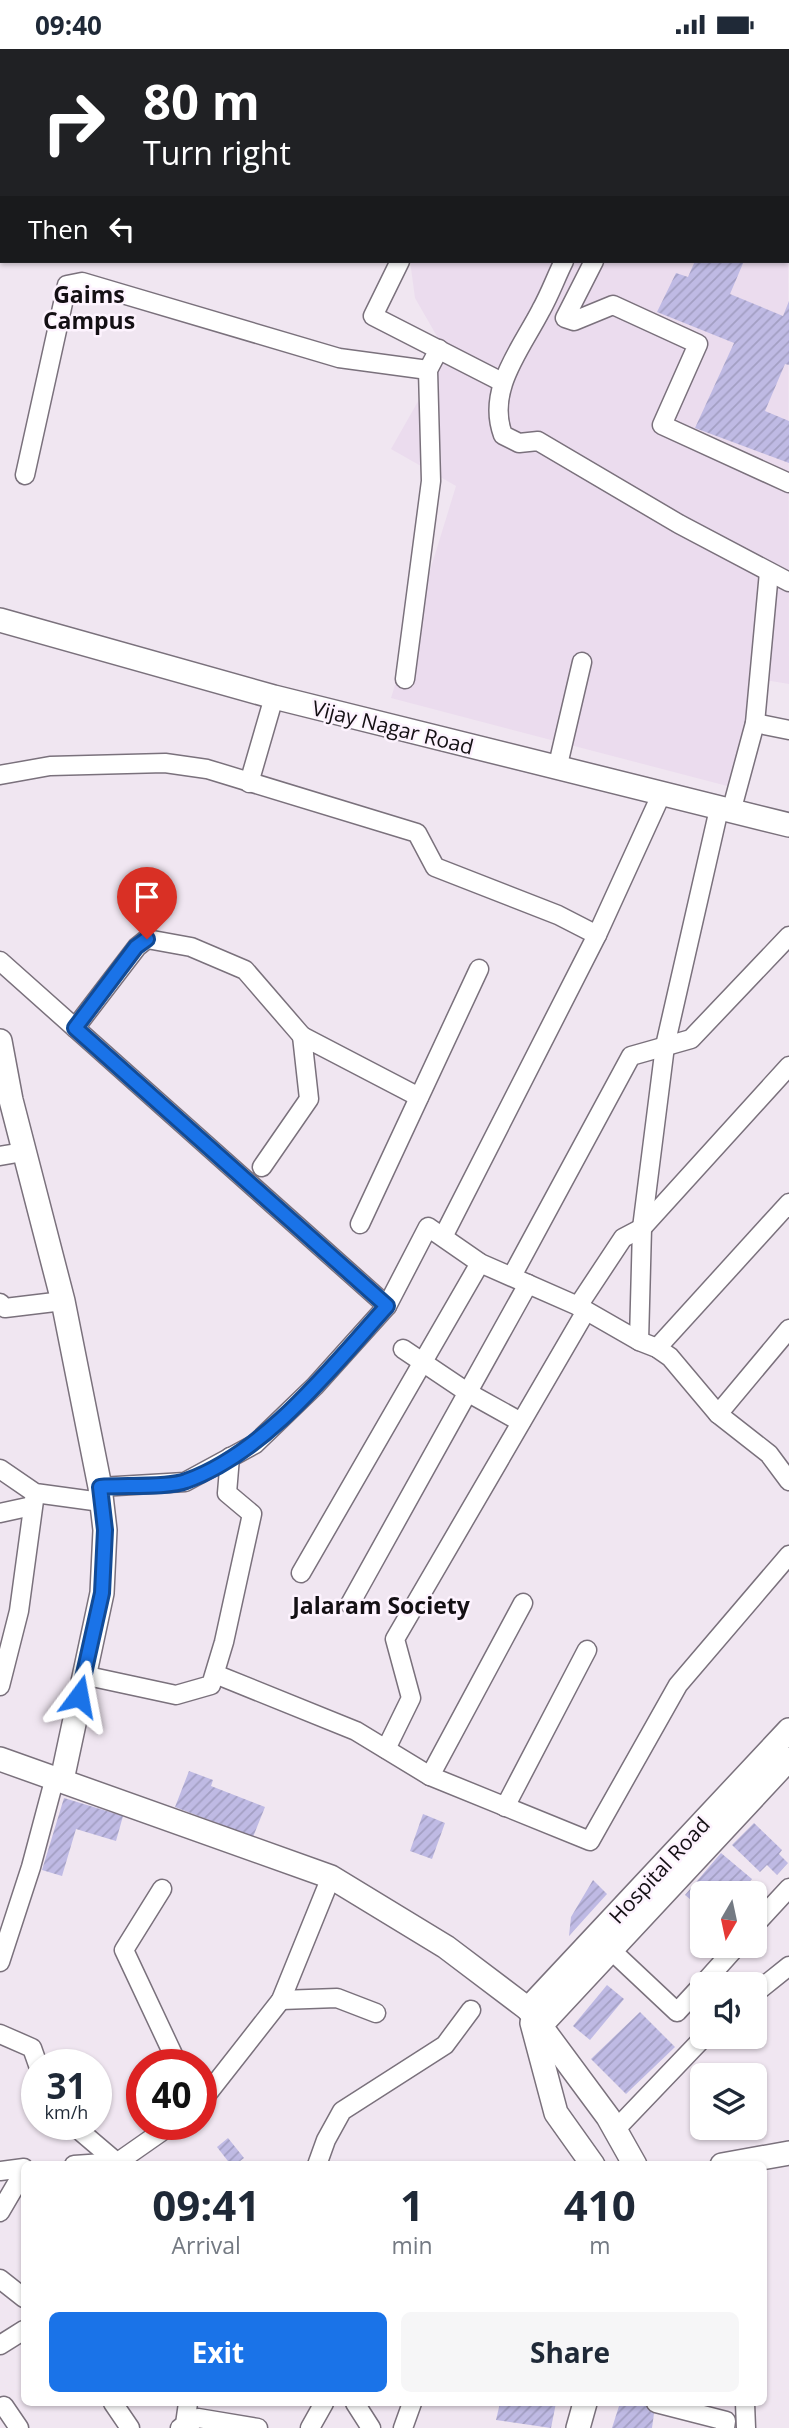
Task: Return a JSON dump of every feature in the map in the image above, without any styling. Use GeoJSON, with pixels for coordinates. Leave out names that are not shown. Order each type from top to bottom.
{"type":"FeatureCollection","features":[{"type":"Feature","properties":{"kind":"street"},"geometry":{"type":"LineString","coordinates":[[399,263],[373,316],[502,382]]}},
{"type":"Feature","properties":{"kind":"street"},"geometry":{"type":"LineString","coordinates":[[563,263],[543,307],[502,382],[496,419],[503,435],[519,443],[538,441],[679,524],[789,582]]}},
{"type":"Feature","properties":{"kind":"street"},"geometry":{"type":"LineString","coordinates":[[593,263],[565,318],[574,321],[612,305],[698,344],[662,425],[789,483]]}},
{"type":"Feature","properties":{"kind":"street"},"geometry":{"type":"LineString","coordinates":[[24,475],[67,285],[82,282],[339,358],[428,370]]}},
{"type":"Feature","properties":{"kind":"street"},"geometry":{"type":"LineString","coordinates":[[405,679],[431,481],[428,370],[439,349]]}},
{"type":"Feature","properties":{"kind":"street"},"geometry":{"type":"LineString","coordinates":[[639,1342],[642,1228],[665,1046],[725,810],[755,723],[769,572]]}},
{"type":"Feature","properties":{"kind":"street","name":"Vijay Nagar Road"},"geometry":{"type":"LineString","coordinates":[[0,620],[274,697],[789,825]]}},
{"type":"Feature","properties":{"kind":"street"},"geometry":{"type":"LineString","coordinates":[[557,769],[582,662]]}},
{"type":"Feature","properties":{"kind":"street"},"geometry":{"type":"LineString","coordinates":[[249,783],[274,697]]}},
{"type":"Feature","properties":{"kind":"street"},"geometry":{"type":"LineString","coordinates":[[755,723],[789,730]]}},
{"type":"Feature","properties":{"kind":"street"},"geometry":{"type":"LineString","coordinates":[[0,775],[50,766],[165,763],[207,769],[417,833],[435,867],[558,915],[597,935]]}},
{"type":"Feature","properties":{"kind":"street"},"geometry":{"type":"LineString","coordinates":[[444,1235],[597,935],[661,795]]}},
{"type":"Feature","properties":{"kind":"street"},"geometry":{"type":"LineString","coordinates":[[350,1604],[467,1392],[631,1056],[691,1039],[789,936]]}},
{"type":"Feature","properties":{"kind":"street"},"geometry":{"type":"LineString","coordinates":[[75,1028],[136,947],[147,939],[166,941],[217,955],[244,969],[302,1036],[419,1097]]}},
{"type":"Feature","properties":{"kind":"street"},"geometry":{"type":"LineString","coordinates":[[0,961],[387,1306]]}},
{"type":"Feature","properties":{"kind":"street"},"geometry":{"type":"LineString","coordinates":[[360,1224],[479,969]]}},
{"type":"Feature","properties":{"kind":"street"},"geometry":{"type":"LineString","coordinates":[[262,1167],[309,1098],[302,1036]]}},
{"type":"Feature","properties":{"kind":"street"},"geometry":{"type":"LineString","coordinates":[[0,1041],[5,1100],[23,1152],[63,1301],[101,1494],[105,1530],[102,1593],[58,1778],[0,1962]]}},
{"type":"Feature","properties":{"kind":"street"},"geometry":{"type":"LineString","coordinates":[[386,1749],[411,1698],[395,1639],[521,1422],[623,1238],[642,1228],[789,1066]]}},
{"type":"Feature","properties":{"kind":"street"},"geometry":{"type":"LineString","coordinates":[[0,1156],[23,1152]]}},
{"type":"Feature","properties":{"kind":"street"},"geometry":{"type":"LineString","coordinates":[[657,1348],[789,1203]]}},
{"type":"Feature","properties":{"kind":"street"},"geometry":{"type":"LineString","coordinates":[[0,1513],[34,1500],[185,1482],[254,1444],[315,1386],[387,1306],[428,1227],[444,1235],[481,1263],[582,1309],[639,1342],[657,1348],[670,1357],[718,1413],[786,1470]]}},
{"type":"Feature","properties":{"kind":"street"},"geometry":{"type":"LineString","coordinates":[[301,1573],[481,1263]]}},
{"type":"Feature","properties":{"kind":"street"},"geometry":{"type":"LineString","coordinates":[[0,1303],[5,1308],[63,1301]]}},
{"type":"Feature","properties":{"kind":"street"},"geometry":{"type":"LineString","coordinates":[[718,1413],[789,1329]]}},
{"type":"Feature","properties":{"kind":"street"},"geometry":{"type":"LineString","coordinates":[[402,1349],[467,1392],[521,1422]]}},
{"type":"Feature","properties":{"kind":"street"},"geometry":{"type":"LineString","coordinates":[[83,1675],[176,1695],[211,1685],[252,1514],[227,1493],[230,1457]]}},
{"type":"Feature","properties":{"kind":"street"},"geometry":{"type":"LineString","coordinates":[[0,1469],[34,1500]]}},
{"type":"Feature","properties":{"kind":"street"},"geometry":{"type":"LineString","coordinates":[[0,1686],[3,1660],[19,1611],[34,1500]]}},
{"type":"Feature","properties":{"kind":"street"},"geometry":{"type":"LineString","coordinates":[[215,1674],[356,1731],[430,1776],[590,1841],[678,1685],[789,1555]]}},
{"type":"Feature","properties":{"kind":"street"},"geometry":{"type":"LineString","coordinates":[[430,1776],[523,1603]]}},
{"type":"Feature","properties":{"kind":"street"},"geometry":{"type":"LineString","coordinates":[[505,1807],[587,1650]]}},
{"type":"Feature","properties":{"kind":"street","name":"Hospital Road"},"geometry":{"type":"LineString","coordinates":[[789,1730],[535,2019],[543,2023],[789,1759]]}},
{"type":"Feature","properties":{"kind":"street"},"geometry":{"type":"LineString","coordinates":[[0,1759],[331,1877],[446,1947],[535,2019],[615,2130],[633,2161]]}},
{"type":"Feature","properties":{"kind":"street"},"geometry":{"type":"LineString","coordinates":[[217,2082],[281,2000],[331,1877]]}},
{"type":"Feature","properties":{"kind":"street"},"geometry":{"type":"LineString","coordinates":[[767,1912],[789,1888]]}},
{"type":"Feature","properties":{"kind":"street"},"geometry":{"type":"LineString","coordinates":[[162,1889],[124,1950],[170,2049]]}},
{"type":"Feature","properties":{"kind":"street"},"geometry":{"type":"LineString","coordinates":[[611,1950],[677,2013],[690,1998]]}},
{"type":"Feature","properties":{"kind":"street"},"geometry":{"type":"LineString","coordinates":[[714,1972],[726,1958]]}},
{"type":"Feature","properties":{"kind":"street"},"geometry":{"type":"LineString","coordinates":[[767,1984],[789,1966]]}},
{"type":"Feature","properties":{"kind":"street"},"geometry":{"type":"LineString","coordinates":[[281,2000],[337,1998],[376,2013]]}},
{"type":"Feature","properties":{"kind":"street"},"geometry":{"type":"LineString","coordinates":[[318,2161],[326,2140],[342,2111],[445,2045],[471,2010]]}},
{"type":"Feature","properties":{"kind":"street"},"geometry":{"type":"LineString","coordinates":[[535,2019],[556,2113],[587,2161]]}},
{"type":"Feature","properties":{"kind":"street"},"geometry":{"type":"LineString","coordinates":[[0,2034],[32,2049]]}},
{"type":"Feature","properties":{"kind":"street"},"geometry":{"type":"LineString","coordinates":[[615,2130],[693,2049]]}},
{"type":"Feature","properties":{"kind":"street"},"geometry":{"type":"LineString","coordinates":[[91,2140],[115,2161]]}},
{"type":"Feature","properties":{"kind":"street"},"geometry":{"type":"LineString","coordinates":[[123,2161],[151,2140]]}},
{"type":"Feature","properties":{"kind":"street"},"geometry":{"type":"LineString","coordinates":[[744,2161],[789,2153]]}},
{"type":"Feature","properties":{"kind":"street"},"geometry":{"type":"LineString","coordinates":[[767,2170],[789,2167]]}},
{"type":"Feature","properties":{"kind":"street"},"geometry":{"type":"LineString","coordinates":[[0,2171],[21,2170]]}},
{"type":"Feature","properties":{"kind":"street"},"geometry":{"type":"LineString","coordinates":[[0,2212],[21,2175]]}},
{"type":"Feature","properties":{"kind":"street"},"geometry":{"type":"LineString","coordinates":[[0,2279],[21,2296]]}},
{"type":"Feature","properties":{"kind":"street"},"geometry":{"type":"LineString","coordinates":[[0,2345],[21,2332]]}},
{"type":"Feature","properties":{"kind":"street"},"geometry":{"type":"LineString","coordinates":[[4,2406],[19,2428]]}},
{"type":"Feature","properties":{"kind":"street"},"geometry":{"type":"LineString","coordinates":[[115,2406],[130,2428]]}},
{"type":"Feature","properties":{"kind":"street"},"geometry":{"type":"LineString","coordinates":[[183,2426],[187,2406]]}},
{"type":"Feature","properties":{"kind":"street"},"geometry":{"type":"LineString","coordinates":[[310,2428],[322,2406]]}},
{"type":"Feature","properties":{"kind":"street"},"geometry":{"type":"LineString","coordinates":[[357,2406],[371,2428]]}},
{"type":"Feature","properties":{"kind":"street"},"geometry":{"type":"LineString","coordinates":[[403,2428],[411,2406]]}},
{"type":"Feature","properties":{"kind":"street"},"geometry":{"type":"LineString","coordinates":[[567,2428],[571,2406]]}},
{"type":"Feature","properties":{"kind":"street"},"geometry":{"type":"LineString","coordinates":[[578,2428],[584,2406]]}},
{"type":"Feature","properties":{"kind":"street"},"geometry":{"type":"LineString","coordinates":[[668,2406],[726,2421],[725,2428]]}},
{"type":"Feature","properties":{"kind":"street"},"geometry":{"type":"LineString","coordinates":[[745,2406],[746,2428]]}},
{"type":"Feature","properties":{"kind":"street"},"geometry":{"type":"LineString","coordinates":[[183,2426],[198,2417],[258,2428]]}},
{"type":"Feature","properties":{"kind":"shaded area"},"geometry":{"type":"Polygon","coordinates":[[[410,263],[788,263],[789,684],[765,680],[731,787],[391,698],[456,486],[391,449],[446,352],[415,298],[410,263]]]}},
{"type":"Feature","properties":{"kind":"building"},"geometry":{"type":"Polygon","coordinates":[[[694,263],[743,263],[730,294],[783,316],[789,301],[789,365],[785,364],[765,411],[789,421],[789,463],[695,428],[734,343],[657,312],[676,273],[688,277],[694,263]]]}},
{"type":"Feature","properties":{"kind":"building"},"geometry":{"type":"Polygon","coordinates":[[[189,1771],[213,1780],[211,1786],[265,1807],[253,1837],[175,1807],[189,1771]]]}},
{"type":"Feature","properties":{"kind":"building"},"geometry":{"type":"Polygon","coordinates":[[[64,1798],[123,1816],[116,1841],[76,1829],[62,1876],[42,1870],[64,1798]]]}},
{"type":"Feature","properties":{"kind":"building"},"geometry":{"type":"Polygon","coordinates":[[[423,1814],[445,1823],[432,1859],[410,1851],[423,1814]]]}},
{"type":"Feature","properties":{"kind":"building"},"geometry":{"type":"Polygon","coordinates":[[[754,1823],[782,1850],[779,1854],[788,1863],[777,1875],[767,1865],[760,1872],[732,1845],[754,1823]]]}},
{"type":"Feature","properties":{"kind":"building"},"geometry":{"type":"Polygon","coordinates":[[[721,1853],[752,1879],[750,1881],[697,1881],[721,1853]]]}},
{"type":"Feature","properties":{"kind":"building"},"geometry":{"type":"Polygon","coordinates":[[[593,1880],[607,1894],[569,1936],[571,1917],[593,1880]]]}},
{"type":"Feature","properties":{"kind":"building"},"geometry":{"type":"Polygon","coordinates":[[[607,1985],[624,1999],[590,2040],[573,2026],[607,1985]]]}},
{"type":"Feature","properties":{"kind":"building"},"geometry":{"type":"Polygon","coordinates":[[[640,2012],[675,2047],[626,2094],[591,2059],[640,2012]]]}},
{"type":"Feature","properties":{"kind":"building"},"geometry":{"type":"Polygon","coordinates":[[[228,2138],[244,2158],[240,2161],[228,2161],[217,2147],[228,2138]]]}},
{"type":"Feature","properties":{"kind":"building"},"geometry":{"type":"Polygon","coordinates":[[[499,2406],[555,2406],[551,2428],[496,2420],[499,2406]]]}},
{"type":"Feature","properties":{"kind":"building"},"geometry":{"type":"Polygon","coordinates":[[[619,2406],[655,2406],[652,2428],[612,2428],[619,2406]]]}},
{"type":"Feature","properties":{"kind":"district","name":"Gaims Campus"},"geometry":{"type":"Point","coordinates":[89,307]}},
{"type":"Feature","properties":{"kind":"district","name":"Jalaram Society"},"geometry":{"type":"Point","coordinates":[381,1605]}},
{"type":"Feature","properties":{"kind":"route"},"geometry":{"type":"LineString","coordinates":[[79,1696],[102,1593],[105,1530],[100,1487],[185,1482],[254,1444],[315,1386],[387,1306],[75,1028],[136,947],[147,939]]}}]}
